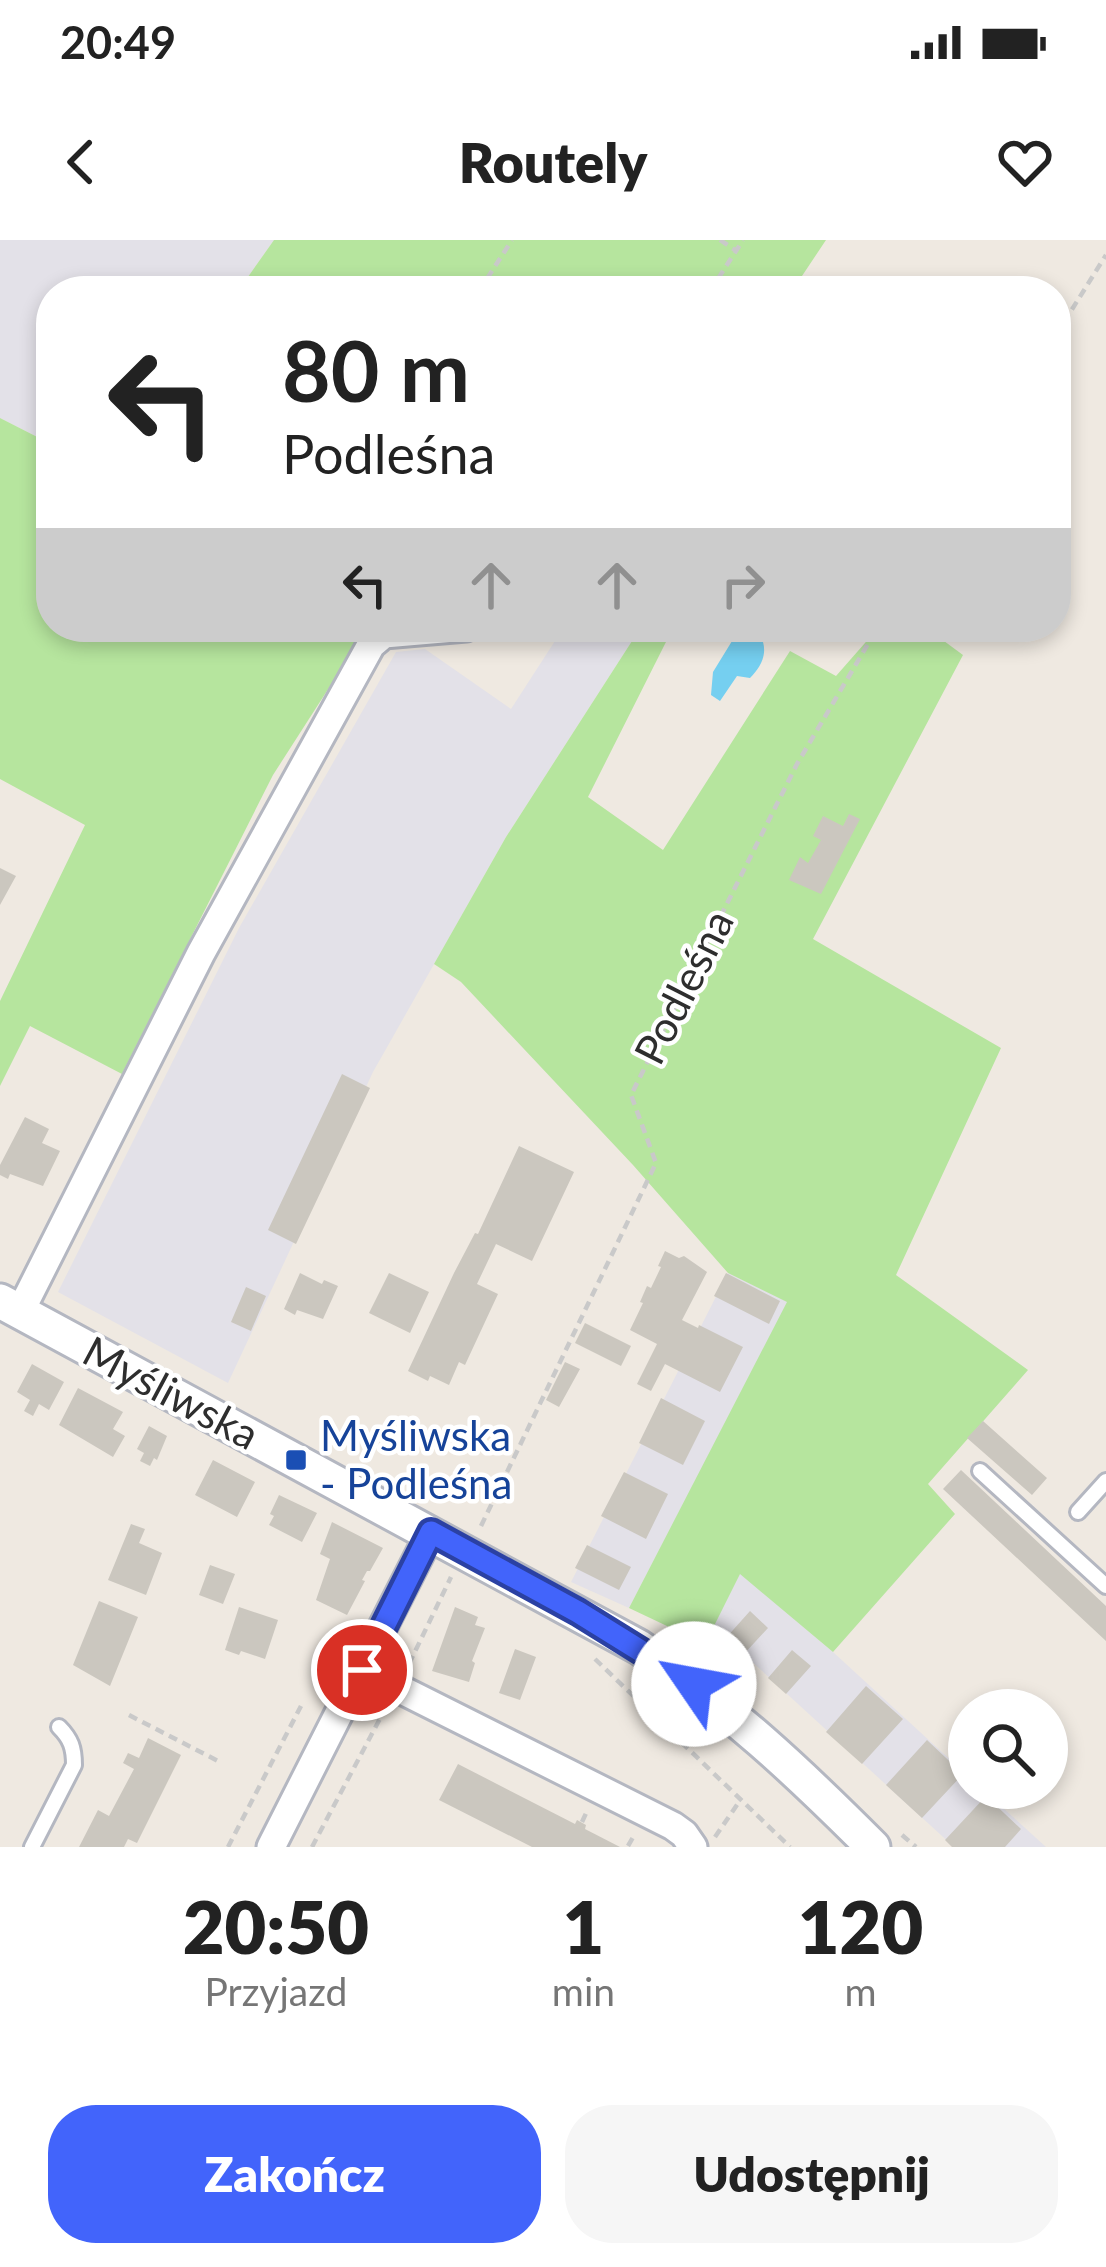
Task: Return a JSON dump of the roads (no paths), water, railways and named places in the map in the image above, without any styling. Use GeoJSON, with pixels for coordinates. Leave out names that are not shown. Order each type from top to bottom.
{"type":"FeatureCollection","features":[{"type":"Feature","properties":{"kind":"street"},"geometry":{"type":"LineString","coordinates":[[10,1306],[375,642]]}},
{"type":"Feature","properties":{"kind":"street","name":"Myśliwska"},"geometry":{"type":"LineString","coordinates":[[10,1306],[431,1532],[461,1562],[618,1635],[694,1684],[755,1733],[873,1847]]}},
{"type":"Feature","properties":{"kind":"street"},"geometry":{"type":"LineString","coordinates":[[271,1847],[431,1532]]}},
{"type":"Feature","properties":{"kind":"street"},"geometry":{"type":"LineString","coordinates":[[362,1670],[673,1826],[693,1845]]}},
{"type":"Feature","properties":{"kind":"lane"},"geometry":{"type":"LineString","coordinates":[[980,1471],[1106,1586]]}},
{"type":"Feature","properties":{"kind":"lane"},"geometry":{"type":"LineString","coordinates":[[1078,1512],[1106,1481]]}},
{"type":"Feature","properties":{"kind":"lane"},"geometry":{"type":"LineString","coordinates":[[32,1847],[74,1765],[69,1737],[59,1727]]}},
{"type":"Feature","properties":{"kind":"water"},"geometry":{"type":"Polygon","coordinates":[[[731,642],[763,642],[760,666],[750,678],[737,676],[720,701],[711,695],[713,672],[731,642]]]}},
{"type":"Feature","properties":{"kind":"place","name":"Myśliwska - Podleśna"},"geometry":{"type":"Point","coordinates":[296,1460]}}]}
